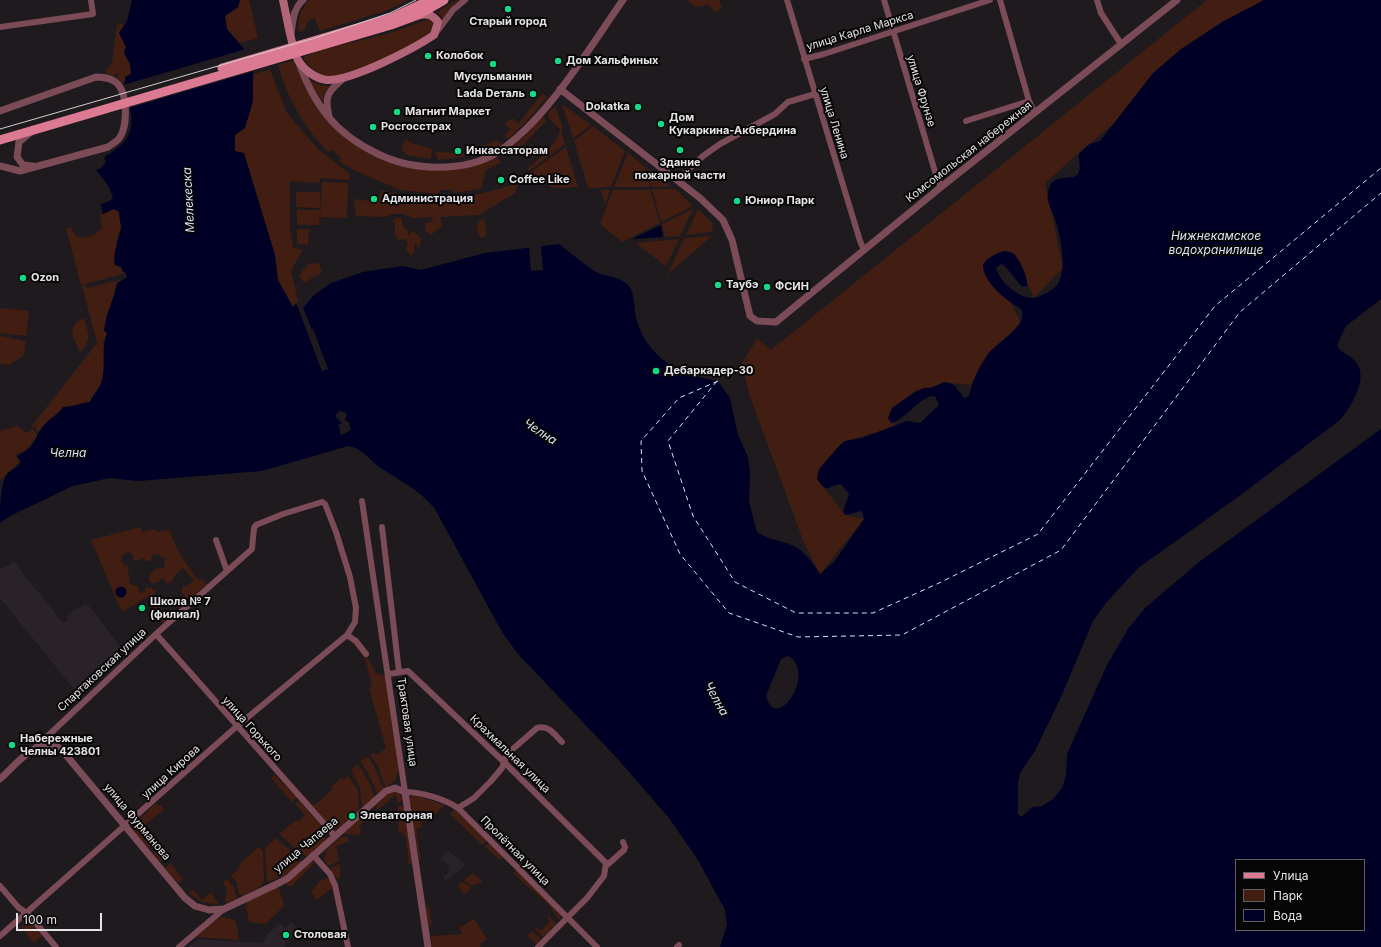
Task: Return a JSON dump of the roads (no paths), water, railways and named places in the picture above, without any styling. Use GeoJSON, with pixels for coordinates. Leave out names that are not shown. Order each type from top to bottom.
{"type":"FeatureCollection","features":[{"type":"Feature","properties":{"kind":"main road"},"geometry":{"type":"LineString","coordinates":[[0,134],[105,106],[316,44],[391,25],[418,15],[428,14],[434,16],[438,22],[438,28],[434,34],[399,55],[344,78],[328,80],[317,78],[311,74],[298,60],[291,34],[283,0]]}},
{"type":"Feature","properties":{"kind":"main road"},"geometry":{"type":"LineString","coordinates":[[418,15],[434,1]]}},
{"type":"Feature","properties":{"kind":"main road"},"geometry":{"type":"LineString","coordinates":[[316,44],[391,18],[434,1]]}},
{"type":"Feature","properties":{"kind":"main road"},"geometry":{"type":"LineString","coordinates":[[0,140],[35,130],[105,106]]}},
{"type":"Feature","properties":{"kind":"street"},"geometry":{"type":"LineString","coordinates":[[0,27],[94,14],[91,0]]}},
{"type":"Feature","properties":{"kind":"street"},"geometry":{"type":"LineString","coordinates":[[291,34],[293,16],[296,8],[302,0]]}},
{"type":"Feature","properties":{"kind":"street"},"geometry":{"type":"LineString","coordinates":[[434,34],[452,10],[465,0]]}},
{"type":"Feature","properties":{"kind":"street"},"geometry":{"type":"LineString","coordinates":[[298,60],[310,91],[330,121],[343,134],[359,146],[388,159],[412,166],[436,168],[448,166],[482,159],[496,153],[513,141],[530,124],[560,89],[623,0]]}},
{"type":"Feature","properties":{"kind":"street","name":"улица Ленина"},"geometry":{"type":"LineString","coordinates":[[787,0],[864,250]]}},
{"type":"Feature","properties":{"kind":"street","name":"улица Фрунзе"},"geometry":{"type":"LineString","coordinates":[[884,0],[936,175],[941,187]]}},
{"type":"Feature","properties":{"kind":"street","name":"улица Карла Маркса"},"geometry":{"type":"LineString","coordinates":[[804,59],[990,0]]}},
{"type":"Feature","properties":{"kind":"street"},"geometry":{"type":"LineString","coordinates":[[1000,0],[1028,101],[1035,113]]}},
{"type":"Feature","properties":{"kind":"street"},"geometry":{"type":"LineString","coordinates":[[1097,0],[1102,13],[1121,44]]}},
{"type":"Feature","properties":{"kind":"street","name":"Комсомольская набережная"},"geometry":{"type":"LineString","coordinates":[[677,180],[700,198],[724,222],[732,240],[750,316],[757,321],[776,322],[941,187],[1177,0]]}},
{"type":"Feature","properties":{"kind":"street"},"geometry":{"type":"LineString","coordinates":[[0,111],[96,77],[114,81],[120,87],[124,101],[125,117],[120,138],[108,147],[20,171],[0,166]]}},
{"type":"Feature","properties":{"kind":"street"},"geometry":{"type":"LineString","coordinates":[[330,121],[326,106],[328,94],[333,87],[344,78]]}},
{"type":"Feature","properties":{"kind":"street"},"geometry":{"type":"LineString","coordinates":[[560,89],[677,180],[703,156],[720,144],[775,114],[788,102],[815,94]]}},
{"type":"Feature","properties":{"kind":"street"},"geometry":{"type":"LineString","coordinates":[[966,121],[1028,101]]}},
{"type":"Feature","properties":{"kind":"street"},"geometry":{"type":"LineString","coordinates":[[35,130],[19,142],[16,157],[23,165],[37,166]]}},
{"type":"Feature","properties":{"kind":"street","name":"Трактовая улица"},"geometry":{"type":"LineString","coordinates":[[362,501],[389,674],[428,947]]}},
{"type":"Feature","properties":{"kind":"street","name":"Спартаковская улица"},"geometry":{"type":"LineString","coordinates":[[0,779],[156,634],[252,549],[254,528],[260,522],[322,502],[325,504],[336,532],[350,577],[356,608],[355,622]]}},
{"type":"Feature","properties":{"kind":"street"},"geometry":{"type":"LineString","coordinates":[[382,527],[399,672],[389,674]]}},
{"type":"Feature","properties":{"kind":"street"},"geometry":{"type":"LineString","coordinates":[[216,540],[227,571]]}},
{"type":"Feature","properties":{"kind":"street","name":"улица Кирова"},"geometry":{"type":"LineString","coordinates":[[0,936],[236,727],[347,634],[355,622]]}},
{"type":"Feature","properties":{"kind":"street","name":"улица Горького"},"geometry":{"type":"LineString","coordinates":[[156,634],[236,727],[335,836]]}},
{"type":"Feature","properties":{"kind":"street"},"geometry":{"type":"LineString","coordinates":[[347,634],[356,641],[366,654]]}},
{"type":"Feature","properties":{"kind":"street","name":"Крахмальная улица"},"geometry":{"type":"LineString","coordinates":[[399,672],[408,671],[600,855],[606,862],[606,868]]}},
{"type":"Feature","properties":{"kind":"street"},"geometry":{"type":"LineString","coordinates":[[458,808],[474,798],[491,781],[502,768],[511,750],[540,726],[548,728],[562,742]]}},
{"type":"Feature","properties":{"kind":"street","name":"улица Фурманова"},"geometry":{"type":"LineString","coordinates":[[36,747],[46,744],[54,745],[61,749],[185,898],[195,906],[209,910],[224,909]]}},
{"type":"Feature","properties":{"kind":"street","name":"улица Чапаева"},"geometry":{"type":"LineString","coordinates":[[179,947],[224,909],[288,878],[386,791],[395,788],[405,792]]}},
{"type":"Feature","properties":{"kind":"street","name":"Пролётная улица"},"geometry":{"type":"LineString","coordinates":[[405,792],[412,792],[437,799],[458,808],[598,947]]}},
{"type":"Feature","properties":{"kind":"street"},"geometry":{"type":"LineString","coordinates":[[538,947],[586,898],[604,876],[606,868],[624,850],[625,846],[623,842]]}},
{"type":"Feature","properties":{"kind":"street"},"geometry":{"type":"LineString","coordinates":[[313,855],[330,874],[335,885],[348,947]]}},
{"type":"Feature","properties":{"kind":"street"},"geometry":{"type":"LineString","coordinates":[[0,886],[56,947]]}},
{"type":"Feature","properties":{"kind":"water","name":"Нижнекамское водохранилище"},"geometry":{"type":"Polygon","coordinates":[[[132,0],[240,0],[238,7],[225,16],[227,29],[244,49],[253,72],[253,101],[245,128],[235,135],[235,151],[244,153],[275,255],[278,280],[293,307],[296,303],[300,310],[322,371],[328,369],[303,308],[313,296],[331,283],[363,272],[403,266],[421,270],[485,253],[559,244],[597,272],[620,279],[629,286],[633,294],[636,317],[642,334],[649,346],[658,355],[679,369],[704,378],[718,381],[730,398],[738,435],[748,457],[750,473],[749,502],[757,532],[772,539],[794,546],[803,552],[820,574],[834,562],[864,519],[862,511],[845,515],[843,512],[849,494],[841,484],[828,488],[823,487],[817,479],[819,469],[845,441],[862,438],[907,421],[920,423],[939,405],[935,396],[924,399],[897,421],[891,423],[888,418],[892,408],[916,391],[924,388],[931,388],[944,382],[955,386],[964,398],[969,396],[974,380],[988,354],[1012,333],[1021,320],[1022,314],[1020,308],[1008,301],[991,284],[986,277],[983,264],[997,253],[1006,251],[1014,254],[1019,260],[1023,269],[1027,286],[1022,287],[1004,265],[1001,264],[996,268],[1002,279],[1011,289],[1028,298],[1040,296],[1057,285],[1061,275],[1063,258],[1058,231],[1048,199],[1050,186],[1058,179],[1077,175],[1080,170],[1079,154],[1090,144],[1100,141],[1153,73],[1181,49],[1222,22],[1264,0],[1381,0],[1381,299],[1346,326],[1337,345],[1355,361],[1359,368],[1361,375],[1360,383],[1354,400],[1340,420],[1238,497],[1138,568],[1106,603],[1093,621],[1061,697],[1035,751],[1020,773],[1018,783],[1018,814],[1021,817],[1033,807],[1042,806],[1053,799],[1062,788],[1066,775],[1067,754],[1107,665],[1128,629],[1145,608],[1199,562],[1381,429],[1381,947],[720,947],[727,925],[725,910],[698,860],[669,818],[616,757],[518,654],[502,632],[435,509],[415,490],[378,466],[357,449],[348,446],[262,471],[138,481],[109,478],[73,486],[10,516],[0,523],[3,484],[7,474],[21,462],[17,456],[29,449],[43,427],[63,407],[90,402],[100,386],[103,377],[104,346],[107,334],[104,330],[105,324],[117,283],[127,277],[126,273],[123,272],[121,267],[115,265],[114,261],[121,228],[119,212],[114,209],[103,214],[101,204],[110,201],[113,198],[108,186],[96,170],[101,168],[106,162],[104,157],[116,150],[124,142],[129,135],[131,127],[130,109],[125,83],[125,77],[131,74],[130,64],[124,53],[126,47],[119,33],[127,21],[132,0]],[[339,411],[335,416],[342,423],[338,425],[342,435],[351,430],[349,422],[345,420],[347,415],[345,412],[339,411]],[[788,656],[781,659],[766,696],[771,706],[778,708],[785,705],[792,697],[797,686],[799,674],[796,664],[788,656]]]}},
{"type":"Feature","properties":{"kind":"water"},"geometry":{"type":"Polygon","coordinates":[[[661,225],[663,237],[632,239],[661,225]]]}},
{"type":"Feature","properties":{"kind":"water"},"geometry":{"type":"Polygon","coordinates":[[[119,587],[123,587],[125,588],[125,596],[119,597],[116,594],[116,590],[119,587]]]}},
{"type":"Feature","properties":{"kind":"tram line"},"geometry":{"type":"LineString","coordinates":[[0,129],[315,38],[390,13],[416,0]]}},
{"type":"Feature","properties":{"kind":"place","name":"Старый город"},"geometry":{"type":"Point","coordinates":[508,9]}},
{"type":"Feature","properties":{"kind":"place","name":"Колобок"},"geometry":{"type":"Point","coordinates":[428,56]}},
{"type":"Feature","properties":{"kind":"place","name":"Дом Хальфиных"},"geometry":{"type":"Point","coordinates":[558,61]}},
{"type":"Feature","properties":{"kind":"place","name":"Мусульманин"},"geometry":{"type":"Point","coordinates":[493,64]}},
{"type":"Feature","properties":{"kind":"place","name":"Lada Dеталь"},"geometry":{"type":"Point","coordinates":[533,94]}},
{"type":"Feature","properties":{"kind":"place","name":"Dokatka"},"geometry":{"type":"Point","coordinates":[638,107]}},
{"type":"Feature","properties":{"kind":"place","name":"Магнит Маркет"},"geometry":{"type":"Point","coordinates":[397,112]}},
{"type":"Feature","properties":{"kind":"place","name":"Дом Кукаркина-Акбердина"},"geometry":{"type":"Point","coordinates":[661,124]}},
{"type":"Feature","properties":{"kind":"place","name":"Росгосстрах"},"geometry":{"type":"Point","coordinates":[373,127]}},
{"type":"Feature","properties":{"kind":"place","name":"Здание пожарной части"},"geometry":{"type":"Point","coordinates":[680,150]}},
{"type":"Feature","properties":{"kind":"place","name":"Инкассаторам"},"geometry":{"type":"Point","coordinates":[458,151]}},
{"type":"Feature","properties":{"kind":"place","name":"Coffee Like"},"geometry":{"type":"Point","coordinates":[501,180]}},
{"type":"Feature","properties":{"kind":"place","name":"Администрация"},"geometry":{"type":"Point","coordinates":[374,199]}},
{"type":"Feature","properties":{"kind":"place","name":"Юниор Парк"},"geometry":{"type":"Point","coordinates":[737,201]}},
{"type":"Feature","properties":{"kind":"place","name":"Ozon"},"geometry":{"type":"Point","coordinates":[23,278]}},
{"type":"Feature","properties":{"kind":"place","name":"Таубэ"},"geometry":{"type":"Point","coordinates":[718,285]}},
{"type":"Feature","properties":{"kind":"place","name":"ФСИН"},"geometry":{"type":"Point","coordinates":[767,287]}},
{"type":"Feature","properties":{"kind":"place","name":"Дебаркадер-30"},"geometry":{"type":"Point","coordinates":[656,371]}},
{"type":"Feature","properties":{"kind":"place","name":"Школа № 7 (филиал)"},"geometry":{"type":"Point","coordinates":[142,608]}},
{"type":"Feature","properties":{"kind":"place","name":"Набережные Челны 423801"},"geometry":{"type":"Point","coordinates":[12,745]}},
{"type":"Feature","properties":{"kind":"place","name":"Элеваторная"},"geometry":{"type":"Point","coordinates":[352,816]}},
{"type":"Feature","properties":{"kind":"place","name":"Столовая"},"geometry":{"type":"Point","coordinates":[286,935]}},
{"type":"Feature","properties":{"kind":"water label","name":"Мелекеска"},"geometry":{"type":"Point","coordinates":[189,200]}},
{"type":"Feature","properties":{"kind":"water label","name":"Челна"},"geometry":{"type":"Point","coordinates":[540,432]}},
{"type":"Feature","properties":{"kind":"water label","name":"Челна"},"geometry":{"type":"Point","coordinates":[68,453]}},
{"type":"Feature","properties":{"kind":"water label","name":"Челна"},"geometry":{"type":"Point","coordinates":[716,699]}}]}
